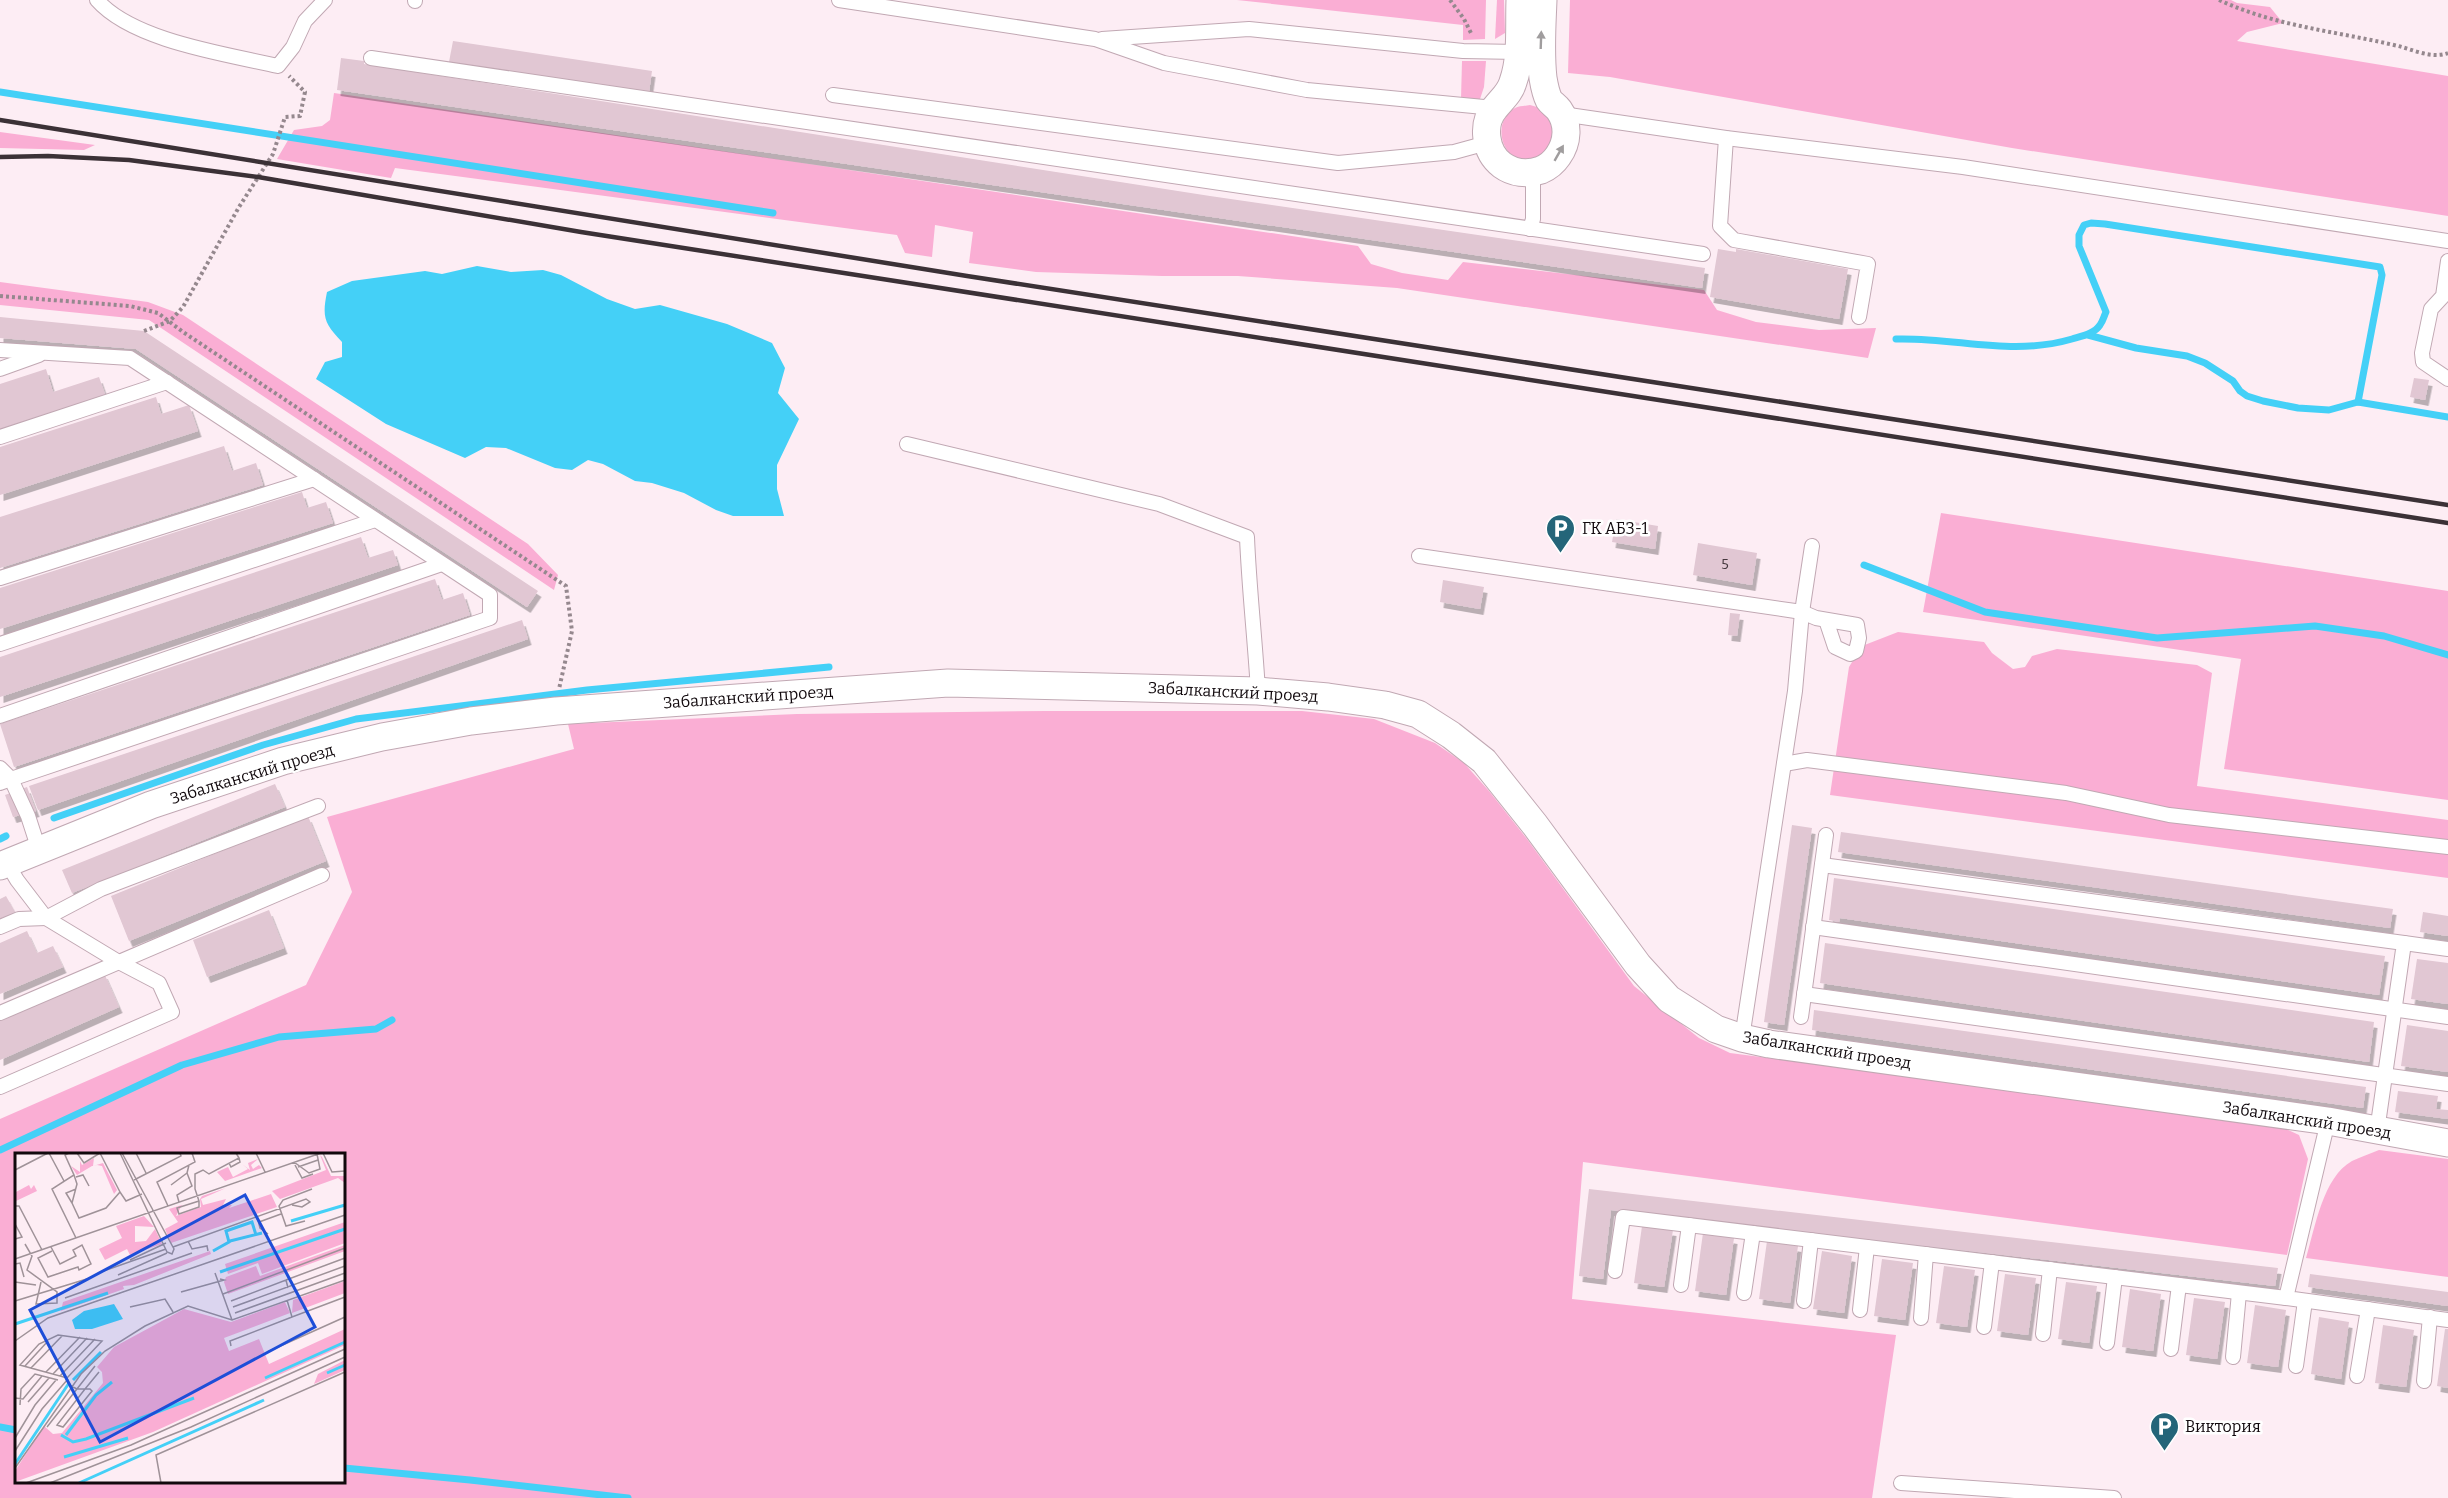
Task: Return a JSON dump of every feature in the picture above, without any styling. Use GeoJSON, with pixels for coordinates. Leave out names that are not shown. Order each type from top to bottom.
{"type":"FeatureCollection","features":[{"type":"Feature","properties":{"kind":"street"},"geometry":{"type":"LineString","coordinates":[[1520,0],[1518,52],[1514,82],[1504,99],[1494,108],[1488,119],[1486,131],[1487,143],[1500,163],[1509,170],[1533,173],[1545,169],[1555,161],[1566,139],[1566,126],[1562,114],[1549,100],[1544,80],[1541,52],[1543,0]]}},
{"type":"Feature","properties":{"kind":"street","name":"Забалканский проезд"},"geometry":{"type":"LineString","coordinates":[[3,864],[151,806],[283,761],[382,736],[471,721],[556,711],[948,683],[1258,691],[1385,705],[1418,714],[1451,735],[1484,761],[1535,825],[1638,965],[1669,999],[1716,1029],[1742,1038],[2328,1121],[2448,1143]]}},
{"type":"Feature","properties":{"kind":"lane"},"geometry":{"type":"LineString","coordinates":[[97,0],[120,19],[163,38],[278,66],[293,47],[305,21],[325,0]]}},
{"type":"Feature","properties":{"kind":"lane"},"geometry":{"type":"LineString","coordinates":[[839,0],[1095,39],[1164,63],[1307,90],[1461,107],[1494,108]]}},
{"type":"Feature","properties":{"kind":"lane"},"geometry":{"type":"LineString","coordinates":[[1095,39],[1249,29],[1473,51],[1518,52]]}},
{"type":"Feature","properties":{"kind":"lane"},"geometry":{"type":"LineString","coordinates":[[371,58],[1702,254]]}},
{"type":"Feature","properties":{"kind":"lane"},"geometry":{"type":"LineString","coordinates":[[833,95],[1338,163],[1454,152],[1487,143]]}},
{"type":"Feature","properties":{"kind":"lane"},"geometry":{"type":"LineString","coordinates":[[1562,114],[1726,138],[1963,167],[2448,241]]}},
{"type":"Feature","properties":{"kind":"lane"},"geometry":{"type":"LineString","coordinates":[[1726,138],[1720,226],[1734,240],[1868,264],[1859,317]]}},
{"type":"Feature","properties":{"kind":"lane"},"geometry":{"type":"LineString","coordinates":[[1530,229],[1533,173]]}},
{"type":"Feature","properties":{"kind":"lane"},"geometry":{"type":"LineString","coordinates":[[2448,261],[2445,297],[2431,309],[2422,353],[2423,362],[2448,379]]}},
{"type":"Feature","properties":{"kind":"lane"},"geometry":{"type":"LineString","coordinates":[[0,350],[130,358],[490,595],[490,618],[6,781]]}},
{"type":"Feature","properties":{"kind":"lane"},"geometry":{"type":"LineString","coordinates":[[0,369],[47,353]]}},
{"type":"Feature","properties":{"kind":"lane"},"geometry":{"type":"LineString","coordinates":[[0,436],[167,382]]}},
{"type":"Feature","properties":{"kind":"lane"},"geometry":{"type":"LineString","coordinates":[[907,444],[1159,504],[1247,537],[1249,591],[1258,691]]}},
{"type":"Feature","properties":{"kind":"lane"},"geometry":{"type":"LineString","coordinates":[[0,578],[314,479]]}},
{"type":"Feature","properties":{"kind":"lane"},"geometry":{"type":"LineString","coordinates":[[0,644],[375,520]]}},
{"type":"Feature","properties":{"kind":"lane"},"geometry":{"type":"LineString","coordinates":[[1742,1038],[1795,691],[1802,612],[1812,546]]}},
{"type":"Feature","properties":{"kind":"lane"},"geometry":{"type":"LineString","coordinates":[[1419,556],[1802,612],[1826,620]]}},
{"type":"Feature","properties":{"kind":"lane"},"geometry":{"type":"LineString","coordinates":[[0,716],[442,564]]}},
{"type":"Feature","properties":{"kind":"lane"},"geometry":{"type":"LineString","coordinates":[[1784,764],[1807,760],[2066,793],[2169,815],[2448,847]]}},
{"type":"Feature","properties":{"kind":"lane"},"geometry":{"type":"LineString","coordinates":[[0,768],[28,816],[39,850]]}},
{"type":"Feature","properties":{"kind":"lane"},"geometry":{"type":"LineString","coordinates":[[0,927],[19,919],[46,918],[101,889],[318,806]]}},
{"type":"Feature","properties":{"kind":"lane"},"geometry":{"type":"LineString","coordinates":[[1801,1017],[1826,835]]}},
{"type":"Feature","properties":{"kind":"lane"},"geometry":{"type":"LineString","coordinates":[[0,1086],[172,1012],[159,984],[46,918],[3,864]]}},
{"type":"Feature","properties":{"kind":"lane"},"geometry":{"type":"LineString","coordinates":[[1822,865],[2448,949]]}},
{"type":"Feature","properties":{"kind":"lane"},"geometry":{"type":"LineString","coordinates":[[0,1013],[322,875]]}},
{"type":"Feature","properties":{"kind":"lane"},"geometry":{"type":"LineString","coordinates":[[1813,927],[2448,1017]]}},
{"type":"Feature","properties":{"kind":"lane"},"geometry":{"type":"LineString","coordinates":[[2377,1131],[2404,943]]}},
{"type":"Feature","properties":{"kind":"lane"},"geometry":{"type":"LineString","coordinates":[[1804,994],[2448,1084]]}},
{"type":"Feature","properties":{"kind":"lane"},"geometry":{"type":"LineString","coordinates":[[2286,1298],[2328,1121]]}},
{"type":"Feature","properties":{"kind":"lane"},"geometry":{"type":"LineString","coordinates":[[1615,1271],[1623,1217],[2448,1320]]}},
{"type":"Feature","properties":{"kind":"lane"},"geometry":{"type":"LineString","coordinates":[[1681,1285],[1689,1225]]}},
{"type":"Feature","properties":{"kind":"lane"},"geometry":{"type":"LineString","coordinates":[[1744,1293],[1753,1233]]}},
{"type":"Feature","properties":{"kind":"lane"},"geometry":{"type":"LineString","coordinates":[[1804,1301],[1810,1240]]}},
{"type":"Feature","properties":{"kind":"lane"},"geometry":{"type":"LineString","coordinates":[[1860,1310],[1867,1247]]}},
{"type":"Feature","properties":{"kind":"lane"},"geometry":{"type":"LineString","coordinates":[[1921,1318],[1926,1254]]}},
{"type":"Feature","properties":{"kind":"lane"},"geometry":{"type":"LineString","coordinates":[[1984,1327],[1992,1262]]}},
{"type":"Feature","properties":{"kind":"lane"},"geometry":{"type":"LineString","coordinates":[[2043,1334],[2050,1269]]}},
{"type":"Feature","properties":{"kind":"lane"},"geometry":{"type":"LineString","coordinates":[[2107,1343],[2115,1277]]}},
{"type":"Feature","properties":{"kind":"lane"},"geometry":{"type":"LineString","coordinates":[[2171,1349],[2179,1285]]}},
{"type":"Feature","properties":{"kind":"lane"},"geometry":{"type":"LineString","coordinates":[[2234,1357],[2239,1293]]}},
{"type":"Feature","properties":{"kind":"lane"},"geometry":{"type":"LineString","coordinates":[[2296,1366],[2305,1301]]}},
{"type":"Feature","properties":{"kind":"lane"},"geometry":{"type":"LineString","coordinates":[[2357,1376],[2368,1309]]}},
{"type":"Feature","properties":{"kind":"lane"},"geometry":{"type":"LineString","coordinates":[[2424,1381],[2430,1317]]}},
{"type":"Feature","properties":{"kind":"lane"},"geometry":{"type":"LineString","coordinates":[[1901,1483],[2114,1498]]}},
{"type":"Feature","properties":{"kind":"path"},"geometry":{"type":"LineString","coordinates":[[1450,0],[1472,34],[1473,51]]}},
{"type":"Feature","properties":{"kind":"path"},"geometry":{"type":"LineString","coordinates":[[2218,0],[2246,13],[2303,28],[2431,55],[2448,53]]}},
{"type":"Feature","properties":{"kind":"path"},"geometry":{"type":"LineString","coordinates":[[144,331],[170,321],[183,307],[239,207],[273,154],[285,117],[300,116],[305,92],[278,66]]}},
{"type":"Feature","properties":{"kind":"path"},"geometry":{"type":"LineString","coordinates":[[0,296],[130,306],[158,312],[183,332],[567,586],[572,631],[559,687]]}},
{"type":"Feature","properties":{"kind":"shaded area"},"geometry":{"type":"Polygon","coordinates":[[[1237,0],[1486,0],[1485,39],[1463,40],[1463,25],[1237,0]]]}},
{"type":"Feature","properties":{"kind":"shaded area"},"geometry":{"type":"Polygon","coordinates":[[[1497,0],[1504,0],[1505,33],[1495,39],[1497,0]]]}},
{"type":"Feature","properties":{"kind":"shaded area"},"geometry":{"type":"Polygon","coordinates":[[[1570,0],[2231,0],[2237,3],[2270,7],[2283,23],[2247,32],[2237,41],[2448,76],[2448,216],[2012,148],[1610,77],[1568,73],[1570,0]]]}},
{"type":"Feature","properties":{"kind":"shaded area"},"geometry":{"type":"Polygon","coordinates":[[[1462,61],[1486,61],[1484,87],[1480,99],[1461,99],[1462,61]]]}},
{"type":"Feature","properties":{"kind":"shaded area"},"geometry":{"type":"Polygon","coordinates":[[[334,93],[1358,246],[1371,264],[1402,273],[1448,280],[1463,262],[1704,290],[1717,310],[1756,322],[1819,330],[1876,328],[1868,358],[1397,288],[1238,276],[1036,272],[969,263],[973,232],[935,225],[932,257],[905,253],[897,235],[395,168],[391,178],[277,159],[294,130],[322,126],[330,120],[334,93]]]}},
{"type":"Feature","properties":{"kind":"shaded area"},"geometry":{"type":"Polygon","coordinates":[[[1530,105],[1544,109],[1557,133],[1543,158],[1528,161],[1511,155],[1502,139],[1501,130],[1508,114],[1517,107],[1530,105]]]}},
{"type":"Feature","properties":{"kind":"shaded area"},"geometry":{"type":"Polygon","coordinates":[[[0,132],[95,145],[84,150],[0,148],[0,132]]]}},
{"type":"Feature","properties":{"kind":"shaded area"},"geometry":{"type":"Polygon","coordinates":[[[0,282],[148,302],[183,315],[528,544],[558,575],[554,590],[149,320],[0,305],[0,282]]]}},
{"type":"Feature","properties":{"kind":"shaded area"},"geometry":{"type":"Polygon","coordinates":[[[1941,513],[2448,591],[2448,800],[2224,769],[2241,659],[1923,612],[1941,513]]]}},
{"type":"Feature","properties":{"kind":"shaded area"},"geometry":{"type":"Polygon","coordinates":[[[1898,632],[1984,642],[1992,653],[2013,669],[2025,667],[2032,656],[2057,649],[2197,665],[2212,673],[2197,786],[2448,820],[2448,878],[1830,795],[1849,667],[1862,646],[1898,632]]]}},
{"type":"Feature","properties":{"kind":"shaded area"},"geometry":{"type":"Polygon","coordinates":[[[1046,711],[1302,711],[1374,719],[1435,743],[1464,763],[1527,839],[1634,986],[1699,1038],[1730,1053],[2277,1125],[2299,1135],[2308,1159],[2287,1255],[1583,1162],[1572,1299],[1896,1335],[1872,1498],[0,1498],[0,1119],[306,985],[352,892],[327,817],[574,749],[568,724],[797,714],[1046,711]]]}},
{"type":"Feature","properties":{"kind":"shaded area"},"geometry":{"type":"Polygon","coordinates":[[[2379,1150],[2448,1159],[2448,1277],[2306,1258],[2317,1218],[2334,1179],[2352,1161],[2379,1150]]]}},
{"type":"Feature","properties":{"kind":"water"},"geometry":{"type":"Polygon","coordinates":[[[477,266],[511,272],[543,270],[561,275],[607,299],[635,309],[660,305],[727,324],[772,343],[785,368],[778,393],[799,419],[777,465],[777,489],[784,516],[733,516],[684,493],[652,483],[635,481],[603,464],[588,460],[572,470],[555,468],[506,448],[486,447],[465,458],[386,424],[316,379],[325,362],[342,357],[342,342],[331,330],[326,319],[327,292],[352,281],[425,271],[442,274],[477,266]]]}},
{"type":"Feature","properties":{"kind":"building"},"geometry":{"type":"Polygon","coordinates":[[[453,41],[652,71],[649,92],[449,62],[453,41]]]}},
{"type":"Feature","properties":{"kind":"building"},"geometry":{"type":"Polygon","coordinates":[[[341,58],[364,61],[364,64],[1210,196],[1705,268],[1702,288],[337,90],[341,58]]]}},
{"type":"Feature","properties":{"kind":"building"},"geometry":{"type":"Polygon","coordinates":[[[1718,249],[1736,252],[1736,249],[1848,269],[1839,319],[1710,297],[1718,249]]]}},
{"type":"Feature","properties":{"kind":"building"},"geometry":{"type":"Polygon","coordinates":[[[0,317],[144,331],[538,591],[527,607],[136,349],[0,338],[0,317]]]}},
{"type":"Feature","properties":{"kind":"building"},"geometry":{"type":"Polygon","coordinates":[[[46,369],[53,392],[99,377],[106,397],[0,430],[0,384],[46,369]]]}},
{"type":"Feature","properties":{"kind":"building"},"geometry":{"type":"Polygon","coordinates":[[[2414,378],[2429,380],[2425,400],[2410,397],[2414,378]]]}},
{"type":"Feature","properties":{"kind":"building"},"geometry":{"type":"Polygon","coordinates":[[[156,397],[161,414],[189,405],[198,431],[0,495],[0,447],[156,397]]]}},
{"type":"Feature","properties":{"kind":"building"},"geometry":{"type":"Polygon","coordinates":[[[224,446],[232,471],[256,463],[263,485],[0,568],[0,517],[224,446]]]}},
{"type":"Feature","properties":{"kind":"building"},"geometry":{"type":"Polygon","coordinates":[[[302,492],[307,508],[326,502],[333,523],[0,629],[0,588],[302,492]]]}},
{"type":"Feature","properties":{"kind":"building"},"geometry":{"type":"Polygon","coordinates":[[[1616,519],[1658,526],[1655,549],[1612,542],[1616,519]]]}},
{"type":"Feature","properties":{"kind":"building"},"geometry":{"type":"Polygon","coordinates":[[[361,537],[368,558],[393,550],[398,565],[0,697],[0,657],[361,537]]]}},
{"type":"Feature","properties":{"kind":"building"},"geometry":{"type":"Polygon","coordinates":[[[1698,543],[1757,553],[1752,585],[1693,575],[1698,543]]]}},
{"type":"Feature","properties":{"kind":"building"},"geometry":{"type":"Polygon","coordinates":[[[435,579],[442,600],[463,593],[470,615],[14,767],[0,724],[435,579]]]}},
{"type":"Feature","properties":{"kind":"building"},"geometry":{"type":"Polygon","coordinates":[[[1443,580],[1484,587],[1480,609],[1440,602],[1443,580]]]}},
{"type":"Feature","properties":{"kind":"building"},"geometry":{"type":"Polygon","coordinates":[[[1730,613],[1740,614],[1737,636],[1728,635],[1730,613]]]}},
{"type":"Feature","properties":{"kind":"building"},"geometry":{"type":"Polygon","coordinates":[[[522,620],[528,639],[38,810],[29,786],[522,620]]]}},
{"type":"Feature","properties":{"kind":"building"},"geometry":{"type":"Polygon","coordinates":[[[275,784],[285,807],[72,893],[62,870],[275,784]]]}},
{"type":"Feature","properties":{"kind":"building"},"geometry":{"type":"Polygon","coordinates":[[[27,787],[36,811],[13,817],[5,795],[27,787]]]}},
{"type":"Feature","properties":{"kind":"building"},"geometry":{"type":"Polygon","coordinates":[[[308,816],[326,861],[129,941],[111,896],[308,816]]]}},
{"type":"Feature","properties":{"kind":"building"},"geometry":{"type":"Polygon","coordinates":[[[1792,825],[1812,828],[1784,1025],[1764,1022],[1792,825]]]}},
{"type":"Feature","properties":{"kind":"building"},"geometry":{"type":"Polygon","coordinates":[[[1841,832],[2393,909],[2390,928],[1838,852],[1841,832]]]}},
{"type":"Feature","properties":{"kind":"building"},"geometry":{"type":"Polygon","coordinates":[[[1834,878],[2385,956],[2379,995],[1840,918],[1839,922],[1829,920],[1834,878]]]}},
{"type":"Feature","properties":{"kind":"building"},"geometry":{"type":"Polygon","coordinates":[[[6,896],[15,912],[0,919],[0,899],[6,896]]]}},
{"type":"Feature","properties":{"kind":"building"},"geometry":{"type":"Polygon","coordinates":[[[269,910],[284,948],[207,977],[193,940],[269,910]]]}},
{"type":"Feature","properties":{"kind":"building"},"geometry":{"type":"Polygon","coordinates":[[[2423,912],[2448,916],[2448,936],[2420,932],[2423,912]]]}},
{"type":"Feature","properties":{"kind":"building"},"geometry":{"type":"Polygon","coordinates":[[[27,931],[37,953],[53,946],[63,967],[0,994],[0,943],[27,931]]]}},
{"type":"Feature","properties":{"kind":"building"},"geometry":{"type":"Polygon","coordinates":[[[1825,943],[2374,1022],[2369,1062],[1820,983],[1825,943]]]}},
{"type":"Feature","properties":{"kind":"building"},"geometry":{"type":"Polygon","coordinates":[[[2417,959],[2448,963],[2448,1004],[2411,999],[2417,959]]]}},
{"type":"Feature","properties":{"kind":"building"},"geometry":{"type":"Polygon","coordinates":[[[104,973],[119,1007],[0,1060],[0,1020],[104,973]]]}},
{"type":"Feature","properties":{"kind":"building"},"geometry":{"type":"Polygon","coordinates":[[[1814,1010],[2366,1087],[2363,1108],[1812,1030],[1814,1010]]]}},
{"type":"Feature","properties":{"kind":"building"},"geometry":{"type":"Polygon","coordinates":[[[2407,1025],[2448,1031],[2448,1072],[2401,1066],[2407,1025]]]}},
{"type":"Feature","properties":{"kind":"building"},"geometry":{"type":"Polygon","coordinates":[[[2398,1091],[2438,1096],[2436,1109],[2448,1110],[2448,1119],[2395,1112],[2398,1091]]]}},
{"type":"Feature","properties":{"kind":"building"},"geometry":{"type":"Polygon","coordinates":[[[1589,1189],[2278,1268],[2275,1286],[1611,1210],[1603,1279],[1579,1276],[1589,1189]]]}},
{"type":"Feature","properties":{"kind":"building"},"geometry":{"type":"Polygon","coordinates":[[[1642,1226],[1673,1230],[1664,1287],[1634,1283],[1642,1226]]]}},
{"type":"Feature","properties":{"kind":"building"},"geometry":{"type":"Polygon","coordinates":[[[1703,1233],[1734,1238],[1726,1295],[1695,1291],[1703,1233]]]}},
{"type":"Feature","properties":{"kind":"building"},"geometry":{"type":"Polygon","coordinates":[[[1767,1241],[1798,1246],[1790,1303],[1759,1299],[1767,1241]]]}},
{"type":"Feature","properties":{"kind":"building"},"geometry":{"type":"Polygon","coordinates":[[[1822,1251],[1852,1256],[1844,1313],[1813,1309],[1822,1251]]]}},
{"type":"Feature","properties":{"kind":"building"},"geometry":{"type":"Polygon","coordinates":[[[1882,1259],[1913,1263],[1905,1320],[1874,1316],[1882,1259]]]}},
{"type":"Feature","properties":{"kind":"building"},"geometry":{"type":"Polygon","coordinates":[[[1944,1266],[1975,1270],[1967,1327],[1936,1323],[1944,1266]]]}},
{"type":"Feature","properties":{"kind":"building"},"geometry":{"type":"Polygon","coordinates":[[[2005,1274],[2036,1278],[2028,1335],[1997,1331],[2005,1274]]]}},
{"type":"Feature","properties":{"kind":"building"},"geometry":{"type":"Polygon","coordinates":[[[2310,1274],[2448,1292],[2448,1306],[2308,1287],[2310,1274]]]}},
{"type":"Feature","properties":{"kind":"building"},"geometry":{"type":"Polygon","coordinates":[[[2066,1282],[2097,1286],[2089,1343],[2058,1339],[2066,1282]]]}},
{"type":"Feature","properties":{"kind":"building"},"geometry":{"type":"Polygon","coordinates":[[[2130,1289],[2161,1294],[2153,1351],[2122,1347],[2130,1289]]]}},
{"type":"Feature","properties":{"kind":"building"},"geometry":{"type":"Polygon","coordinates":[[[2194,1298],[2225,1302],[2217,1359],[2186,1355],[2194,1298]]]}},
{"type":"Feature","properties":{"kind":"building"},"geometry":{"type":"Polygon","coordinates":[[[2255,1305],[2286,1310],[2278,1367],[2247,1363],[2255,1305]]]}},
{"type":"Feature","properties":{"kind":"building"},"geometry":{"type":"Polygon","coordinates":[[[2319,1317],[2349,1322],[2341,1379],[2311,1374],[2319,1317]]]}},
{"type":"Feature","properties":{"kind":"building"},"geometry":{"type":"Polygon","coordinates":[[[2383,1325],[2414,1330],[2406,1387],[2375,1383],[2383,1325]]]}},
{"type":"Feature","properties":{"kind":"building"},"geometry":{"type":"Polygon","coordinates":[[[2445,1329],[2448,1329],[2448,1388],[2437,1386],[2445,1329]]]}},
{"type":"Feature","properties":{"kind":"waterway"},"geometry":{"type":"LineString","coordinates":[[0,92],[773,213]]}},
{"type":"Feature","properties":{"kind":"waterway"},"geometry":{"type":"LineString","coordinates":[[1896,339],[2027,346],[2049,344],[2091,333],[2100,325],[2106,312],[2079,246],[2079,235],[2084,225],[2105,224],[2380,267],[2382,275],[2358,402]]}},
{"type":"Feature","properties":{"kind":"waterway"},"geometry":{"type":"LineString","coordinates":[[2088,335],[2136,348],[2187,356],[2205,363],[2233,381],[2247,396],[2263,401],[2298,408],[2329,410],[2358,402],[2448,417]]}},
{"type":"Feature","properties":{"kind":"waterway"},"geometry":{"type":"LineString","coordinates":[[1864,565],[1985,612],[2157,638],[2315,626],[2384,636],[2448,655]]}},
{"type":"Feature","properties":{"kind":"waterway"},"geometry":{"type":"LineString","coordinates":[[54,818],[263,745],[356,719],[587,690],[829,667]]}},
{"type":"Feature","properties":{"kind":"waterway"},"geometry":{"type":"LineString","coordinates":[[0,839],[6,836]]}},
{"type":"Feature","properties":{"kind":"waterway"},"geometry":{"type":"LineString","coordinates":[[0,1150],[182,1065],[279,1037],[376,1029],[392,1020]]}},
{"type":"Feature","properties":{"kind":"waterway"},"geometry":{"type":"LineString","coordinates":[[0,1427],[15,1430]]}},
{"type":"Feature","properties":{"kind":"waterway"},"geometry":{"type":"LineString","coordinates":[[345,1468],[628,1498]]}},
{"type":"Feature","properties":{"kind":"railway"},"geometry":{"type":"LineString","coordinates":[[0,120],[967,276],[2448,505]]}},
{"type":"Feature","properties":{"kind":"railway"},"geometry":{"type":"LineString","coordinates":[[0,157],[48,156],[129,160],[258,177],[581,232],[2448,523]]}},
{"type":"Feature","properties":{"kind":"place","name":"ГК АБЗ-1"},"geometry":{"type":"Point","coordinates":[1561,554]}},
{"type":"Feature","properties":{"kind":"place","name":"Виктория"},"geometry":{"type":"Point","coordinates":[2164,1452]}}]}
